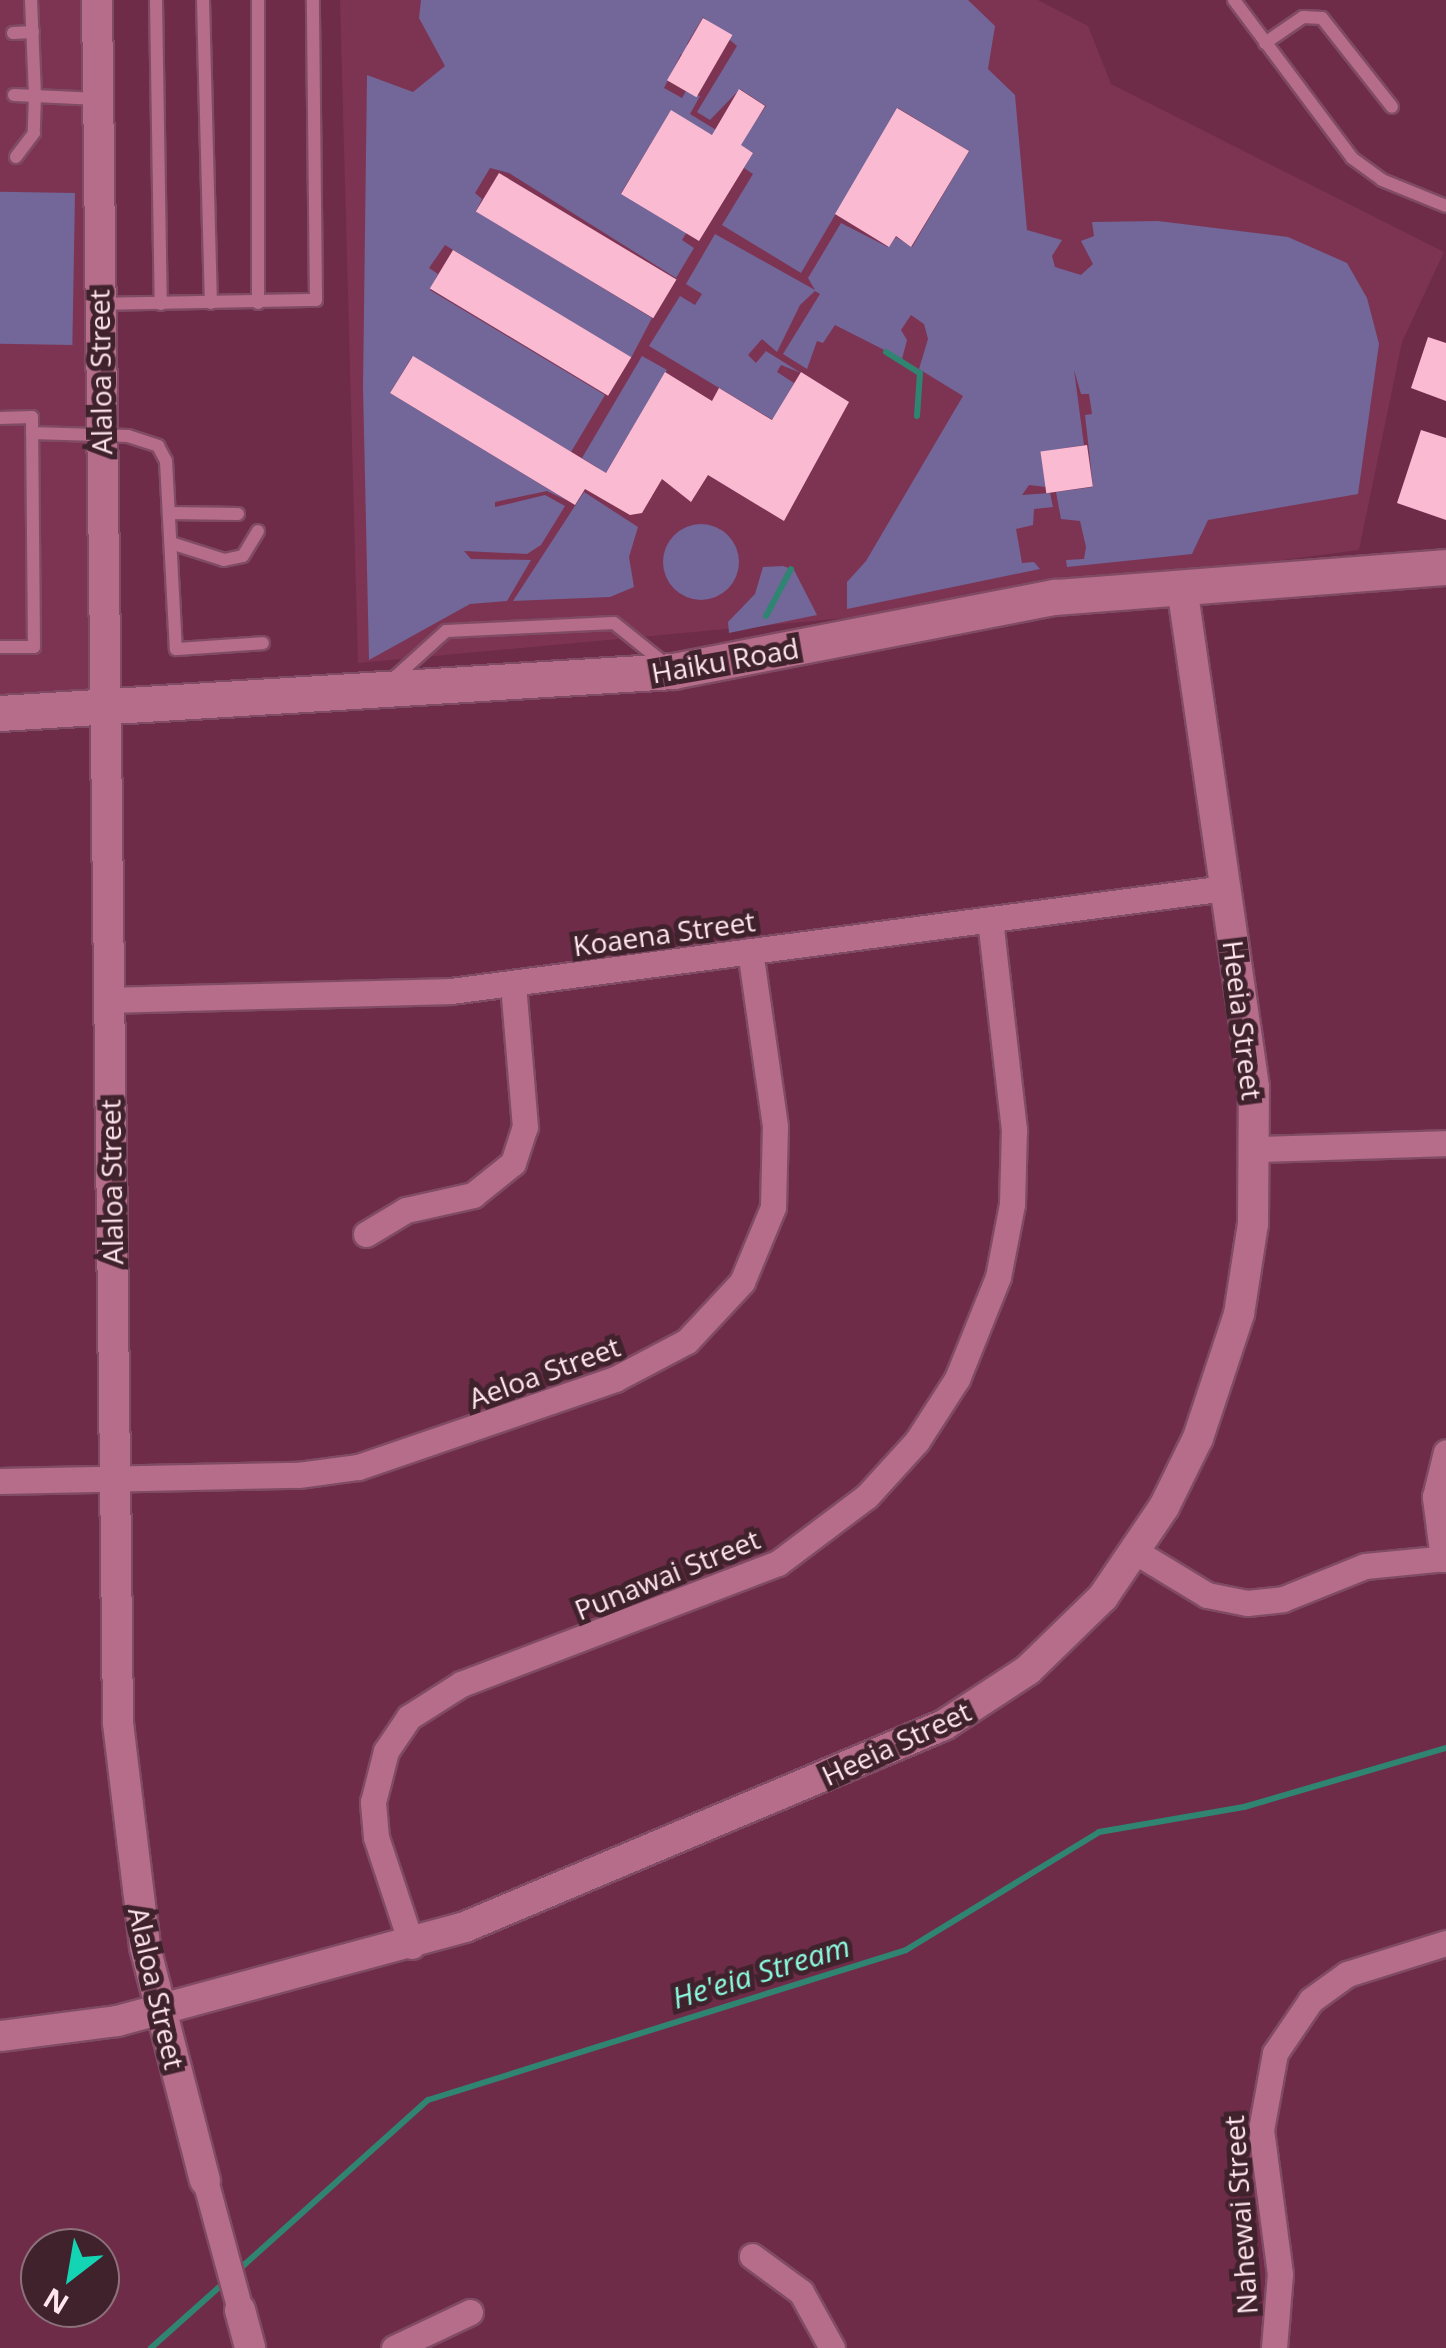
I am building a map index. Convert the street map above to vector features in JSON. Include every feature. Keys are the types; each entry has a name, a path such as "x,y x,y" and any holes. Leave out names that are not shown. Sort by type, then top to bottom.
{"main road":[{"name":"Haiku Road","path":"0,713 104,712 673,671 1008,604 1446,568"}],"street":[{"name":"Alaloa Street","path":"97,0 121,1776 159,2011 250,2348"},
{"name":"Heeia Street","path":"0,2036 159,2011 412,1946 944,1726 1054,1649 1136,1552 1190,1455 1227,1359 1248,1270 1256,1149 1225,888 1182,587"},
{"name":"Koaena Street","path":"108,1000 390,994 513,983 1225,888"},
{"name":"Punawai Street","path":"412,1946 376,1837 373,1802 386,1751 410,1717 461,1684 778,1562 867,1496 917,1441 957,1379 998,1276 1012,1204 1014,1130 990,919"},
{"name":"Aeloa Street","path":"0,1481 298,1476 358,1467 641,1369 687,1341 742,1282 775,1194 775,1126 750,951"},
{"path":"366,1234 406,1210 474,1195 513,1163 526,1127 513,983"},
{"path":"1256,1149 1446,1143"},
{"path":"1136,1552 1207,1595 1246,1602 1283,1599 1365,1566 1445,1558 1435,1497 1446,1452"},
{"name":"Nahewai Street","path":"1274,2348 1280,2274 1261,2130 1275,2053 1296,2017 1337,1980 1367,1964 1446,1943"},
{"path":"752,2256 801,2292 832,2348"},
{"path":"394,2348 470,2312"}],"lane":[{"path":"16,157 34,133 31,0"},
{"path":"156,0 161,304"},
{"path":"204,0 211,303"},
{"path":"258,0 258,303"},
{"path":"99,304 316,300 312,0"},
{"path":"1234,0 1352,158 1382,180 1446,206"},
{"path":"1266,42 1302,17 1322,18 1392,107"},
{"path":"13,32 33,32"},
{"path":"14,96 98,100"},
{"path":"0,418 32,417 34,646 0,647"},
{"path":"32,433 101,433 158,446 166,461 174,544 176,648 263,642"},
{"path":"170,513 238,514"},
{"path":"174,544 224,560 243,556 258,531"},
{"path":"378,692 446,632 614,623 673,671"}],"shaded area":[{"path":"0,0 91,0 91,700 0,700"},
{"path":"340,0 1038,0 1088,26 1111,84 1444,252 1402,342 1359,550 856,617 358,663"},
{"path":"421,0 968,0 995,26 988,69 1015,95 1027,230 1062,240 1052,256 1055,267 1081,275 1093,264 1081,241 1094,236 1092,222 1158,221 1288,237 1347,263 1367,298 1379,344 1358,494 1208,520 1192,554 1067,567 1066,560 1084,559 1086,547 1080,521 1061,519 1056,492 1093,487 1085,415 1092,414 1089,394 1081,394 1074,370 1084,445 1041,452 1046,487 1029,485 1022,495 1050,493 1053,507 1034,509 1033,525 1016,529 1022,563 1034,562 1040,569 847,609 847,582 866,561 963,396 919,369 928,339 924,324 911,315 901,330 907,340 902,359 835,325 823,343 817,341 807,369 783,354 820,294 815,291 800,305 777,352 762,339 748,355 756,363 766,351 801,373 781,365 777,372 794,383 773,420 649,346 680,296 695,305 702,294 686,284 715,234 815,290 808,278 841,223 888,247 896,237 912,247 969,151 898,108 801,273 722,225 753,174 744,168 753,152 737,148 766,106 740,89 710,120 697,112 737,46 703,17 687,44 696,62 681,54 664,88 682,98 686,91 700,96 690,114 731,139 729,145 671,111 621,193 679,229 690,227 682,240 694,248 676,278 509,173 490,168 475,193 482,199 476,211 652,318 631,358 445,245 429,268 438,274 430,290 605,395 571,452 412,357 390,393 568,501 547,491 495,502 495,507 545,495 565,506 541,545 527,554 464,551 471,559 531,560 507,601 470,604 369,660 363,387 367,75 413,92 445,66 419,18"},
{"path":"0,192 75,193 72,345 0,344"},
{"path":"642,356 667,370 597,488 598,468 582,458"},
{"path":"584,492 638,527 629,557 634,587 610,597 513,601"},
{"path":"701,524 728,535 739,562 728,589 701,600 674,589 663,562 674,535"},
{"path":"763,567 794,570 817,615 729,633 728,622 755,594"}],"building":[{"path":"703,18 732,35 696,97 667,80"},
{"path":"739,89 765,106 741,145 753,153 699,241 621,194 671,110 712,135"},
{"path":"897,108 969,151 911,247 896,236 889,247 835,214"},
{"path":"499,173 676,280 653,318 476,212"},
{"path":"453,250 631,357 608,396 430,289"},
{"path":"1428,337 1446,343 1446,401 1411,388"},
{"path":"413,356 606,473 665,372 712,401 719,388 772,420 801,372 849,402 784,521 708,475 691,502 662,479 642,513 630,515 585,489 575,505 390,393"},
{"path":"1421,430 1446,438 1446,520 1397,503"},
{"path":"1087,445 1093,487 1046,493 1040,452"}],"waterway":[{"path":"886,352 920,373 917,416"},
{"path":"766,616 791,569"},
{"name":"He'eia Stream","path":"235,2273 428,2100 906,1950 1099,1832 1244,1807 1446,1748"},
{"name":"He'eia Stream","path":"151,2348 226,2281"}]}
